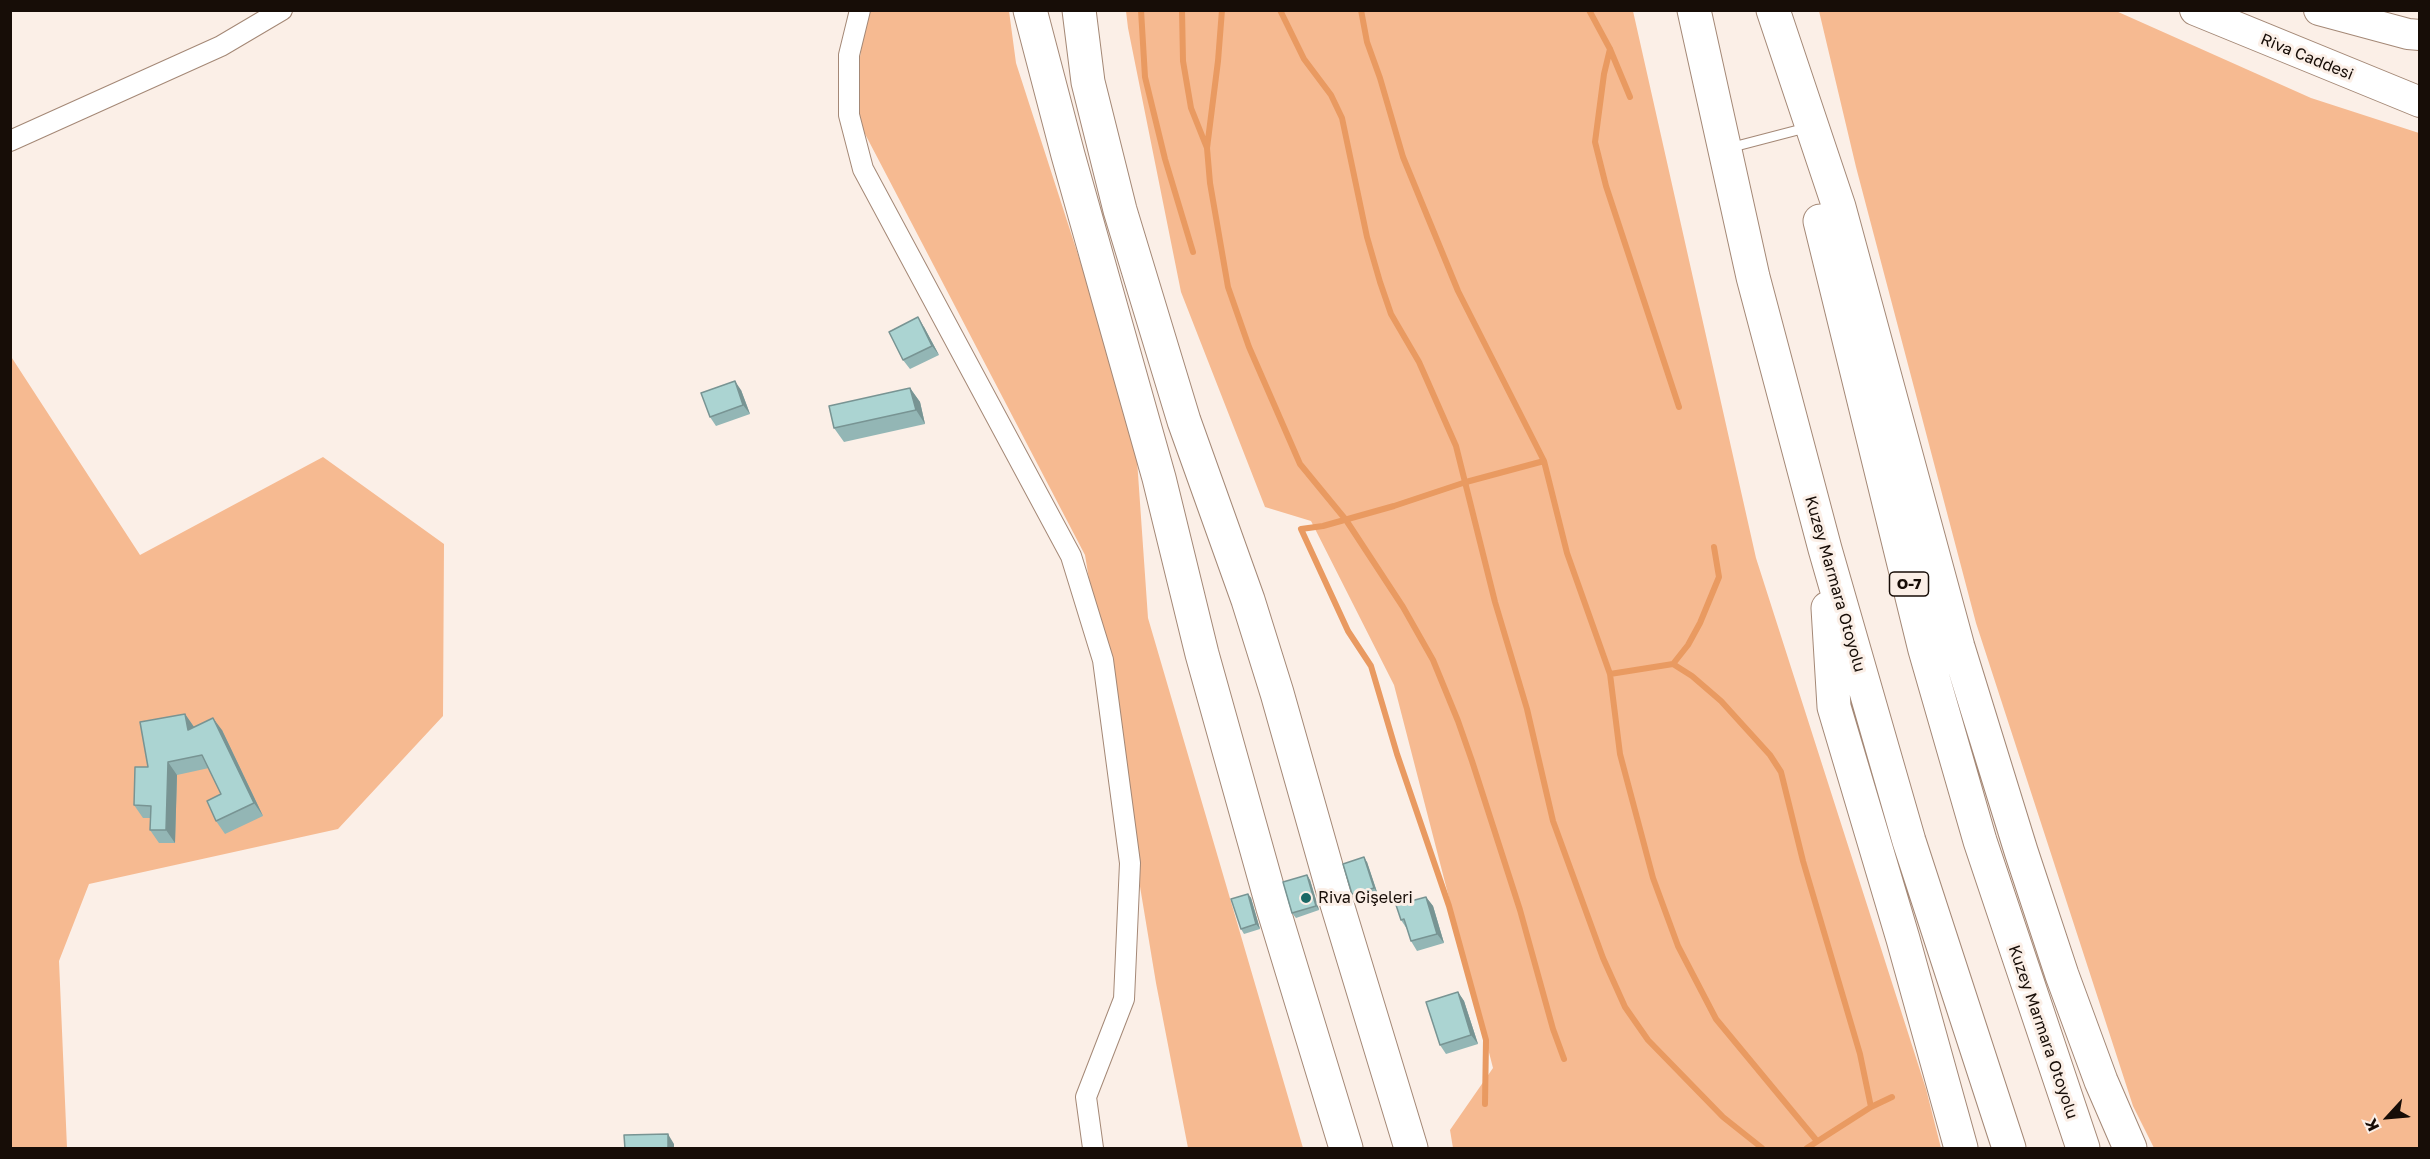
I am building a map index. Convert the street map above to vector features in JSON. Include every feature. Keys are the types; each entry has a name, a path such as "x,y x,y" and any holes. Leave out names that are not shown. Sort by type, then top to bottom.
{"highway":[{"path":"1030,10 1159,478 1202,654 1244,805 1346,1149"},
{"path":"1046,10 1062,117 1093,231 1105,288"},
{"path":"1771,10 1839,207 1958,647 2021,851 2062,975 2101,1081 2130,1149"},
{"name":"Kuzey Marmara Otoyolu","path":"1771,10 1798,130 1925,650 1980,841 2083,1149"},
{"name":"Kuzey Marmara Otoyolu","path":"1695,18 1753,277 1825,549 1909,841 2009,1149"},
{"path":"1082,20 1088,82 1104,154 1129,242 1184,421 1268,662 1333,891 1411,1149"},
{"path":"1825,549 1834,707 1900,928 1961,1149"}],"main road":[{"name":"Riva Caddesi","path":"2194,10 2420,102"},
{"path":"2319,10 2416,35"},
{"path":"2354,76 2420,92"}],"street":[{"path":"10,141 221,46 282,10"},
{"path":"860,10 849,55 849,115 863,169 963,350 1071,556 1103,660 1130,863 1124,999 1086,1097 1093,1149"}],"lane":[{"path":"1724,150 1798,130"}],"shaded area":[{"path":"867,11 1009,11 1016,63 1135,431 1148,618 1303,1148 1188,1148 1156,983 1085,555 852,109"},
{"path":"1126,11 1633,11 1756,558 1926,1089 1941,1148 1453,1148 1450,1130 1493,1068 1394,685 1311,521 1265,507 1181,292"},
{"path":"1819,11 2116,11 2311,98 2419,133 2419,1148 2154,1148 2133,1106 1976,623 1856,167"},
{"path":"10,355 140,555 323,457 444,544 443,716 338,829 89,884 59,961 67,1148 11,1148"}],"building":[{"path":"918,317 932,346 903,360 889,332"},
{"path":"735,381 743,405 710,417 701,393"},
{"path":"910,388 916,410 834,428 829,406"},
{"path":"185,714 188,730 213,718 254,803 216,821 207,801 221,794 202,755 168,762 166,830 150,830 151,806 134,805 135,767 148,767 140,722"},
{"path":"1364,857 1374,888 1352,894 1343,864"},
{"path":"1307,875 1316,906 1292,913 1283,882"},
{"path":"1248,894 1256,924 1241,929 1231,899"},
{"path":"1426,897 1437,934 1411,941 1404,919 1401,920 1396,905"},
{"path":"1458,992 1471,1035 1440,1045 1426,1002"},
{"path":"668,1134 668,1149 625,1149 624,1135"}],"waterway":[{"path":"1141,10 1145,77 1165,159 1193,252"},
{"path":"1182,10 1183,61 1191,108 1207,148"},
{"path":"1222,10 1207,148 1210,183 1228,287 1249,347 1300,464 1346,520 1403,607 1433,660 1472,761 1520,910 1553,1029 1564,1059"},
{"path":"1280,10 1304,59 1331,95 1342,118 1367,237 1391,314 1419,362 1456,446 1495,602 1527,709 1553,821 1603,958 1625,1007 1648,1040 1723,1117 1762,1148"},
{"path":"1361,10 1367,42 1403,157 1458,291 1544,461 1567,553 1610,674 1620,754 1653,878 1678,946 1716,1019 1817,1141"},
{"path":"1589,10 1610,49 1630,97"},
{"path":"1610,49 1604,74 1595,142 1606,186 1679,407"},
{"path":"1485,1104 1486,1040 1449,906 1397,754 1371,666 1348,631 1301,529 1323,526 1466,482 1544,461"},
{"path":"1673,664 1688,645 1700,623 1719,577 1714,547"},
{"path":"1610,674 1673,664 1692,676 1721,701 1770,755 1781,772 1803,861 1860,1054 1871,1107"},
{"path":"1807,1148 1871,1107 1892,1097"}],"place":[{"name":"Riva Gişeleri","path":"1306,898"}]}
